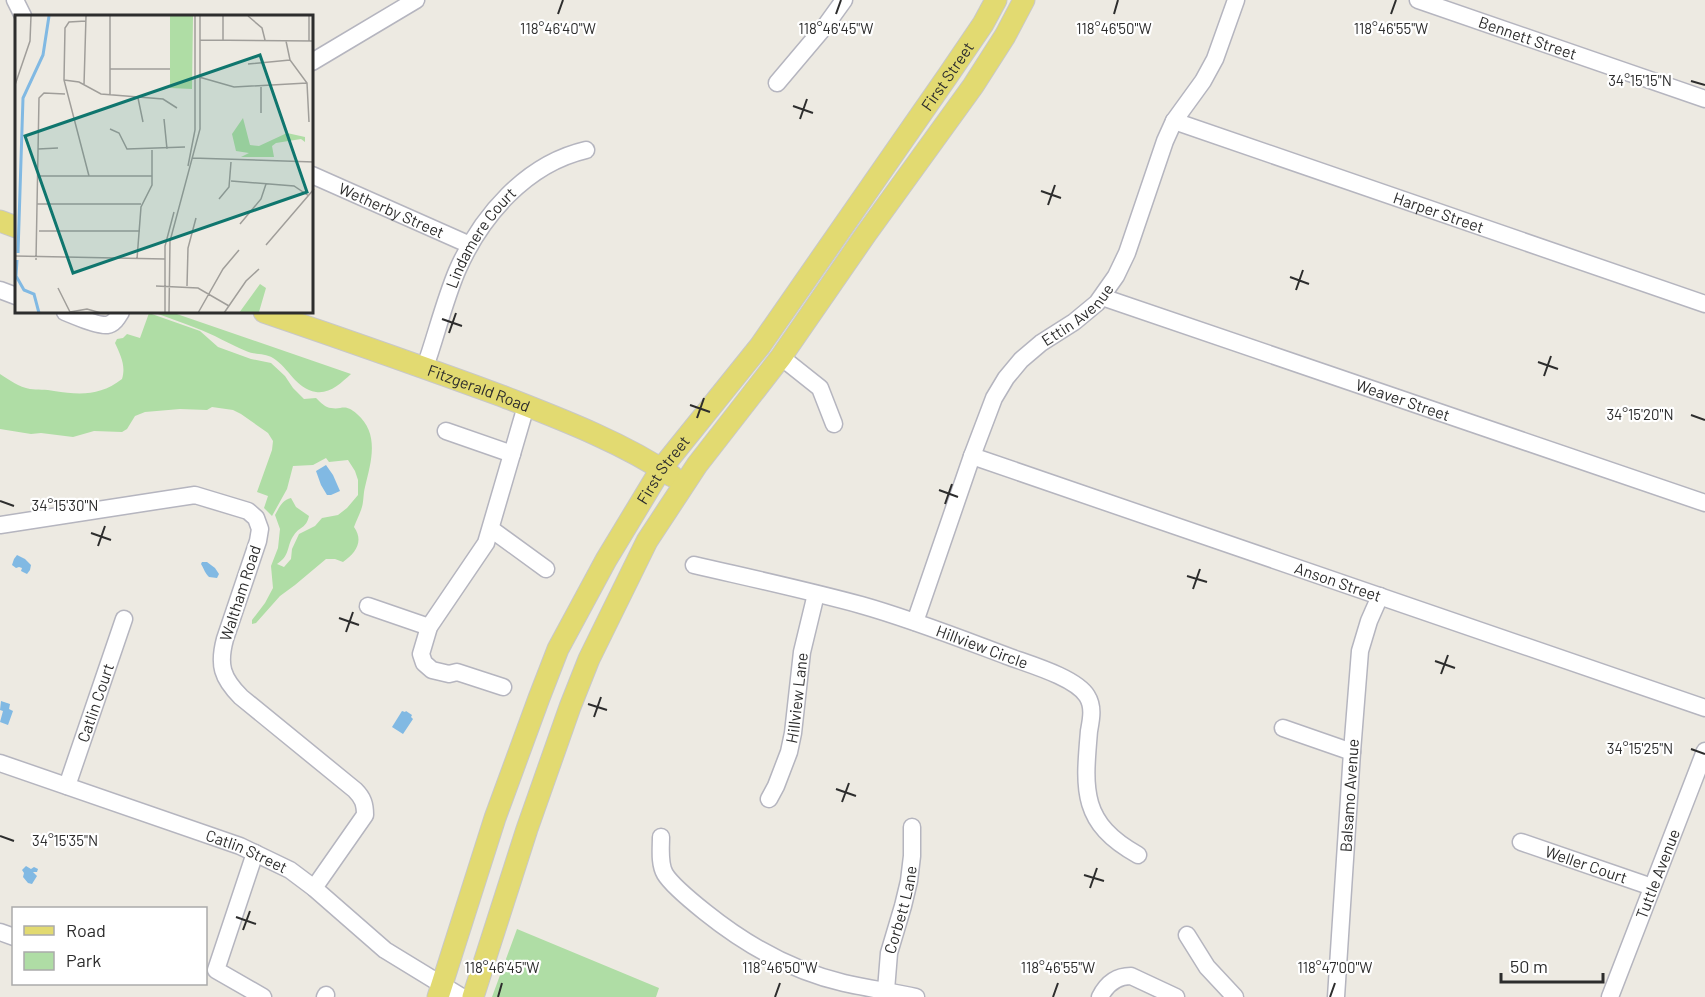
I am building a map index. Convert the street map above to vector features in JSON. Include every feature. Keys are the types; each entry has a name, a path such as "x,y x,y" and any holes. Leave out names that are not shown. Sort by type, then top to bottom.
{"main road":[{"name":"First Street","path":"440,991 495,818 558,649 606,560 661,469 760,346 949,74 983,24 996,0"},
{"name":"First Street","path":"473,997 527,829 589,659 647,541 697,465 780,357 973,86 1005,36 1024,0"},
{"path":"0,221 15,227"},
{"name":"Fitzgerald Road","path":"270,314 425,368 582,429 661,469 685,485"}],"street":[{"path":"15,0 22,15"},
{"path":"314,61 416,0"},
{"path":"777,83 844,0"},
{"name":"Ettin Avenue","path":"915,622 994,398 1006,378 1021,360 1097,303 1116,276 1127,254 1165,141 1174,122 1203,81 1215,59 1236,0"},
{"name":"Bennett Street","path":"1418,0 1705,99"},
{"name":"Harper Street","path":"1174,122 1705,303"},
{"name":"Lindamere Court","path":"425,368 457,273 470,244 493,210 519,184 542,168 571,153 586,150"},
{"name":"Wetherby Street","path":"314,176 470,244"},
{"path":"0,290 15,296"},
{"name":"Weaver Street","path":"1102,297 1705,503"},
{"path":"70,314 108,325 115,321 120,314"},
{"path":"780,357 820,388 834,424"},
{"path":"503,687 457,672 449,674 432,670 424,663 421,654 429,627 486,543 526,406"},
{"path":"446,431 512,454"},
{"name":"Anson Street","path":"972,456 1705,708"},
{"name":"Waltham Road","path":"0,525 195,495 248,511 255,518 260,529 258,541 225,639 221,655 222,671 230,686 241,697 355,790 362,797 365,806 364,815 314,888"},
{"path":"491,529 546,569"},
{"name":"Hillview Circle","path":"694,565 816,594 915,622 1074,683 1089,699 1091,710 1085,774 1090,803 1107,833 1122,846 1138,855"},
{"name":"Hillview Lane","path":"769,799 789,752 802,652 816,594"},
{"name":"Balsamo Avenue","path":"1336,997 1360,651 1380,596"},
{"path":"368,606 429,627"},
{"name":"Catlin Court","path":"67,786 124,619"},
{"path":"1283,728 1352,752"},
{"name":"Tuttle Avenue","path":"1610,997 1705,751"},
{"name":"Catlin Street","path":"0,763 255,853 290,870 385,950 440,991 462,997"},
{"name":"Corbett Lane","path":"886,990 889,953 909,881 912,827"},
{"path":"661,837 664,873 694,904 727,930 764,952 802,970 843,983 916,997"},
{"name":"Weller Court","path":"1521,842 1652,886"},
{"path":"255,853 216,970 263,997"},
{"path":"1186,935 1207,968 1235,997"},
{"path":"1100,997 1104,989 1115,979 1131,976 1176,997"}],"green space":[{"path":"149,314 200,331 218,347 251,359 271,363 304,399 316,398 329,408 349,409 357,414 369,430 371,458 362,507 354,527 358,537 355,551 343,562 326,559 280,596 256,623 252,624 252,620 273,588 271,566 278,548 280,529 275,515 283,502 291,498 296,507 309,516 305,525 296,532 284,557 277,564 284,567 291,559 292,549 299,534 315,526 322,518 338,515 358,495 358,480 348,460 329,462 326,458 313,465 293,466 287,489 272,516 264,508 268,496 257,492 273,441 268,433 233,410 212,407 207,410 180,409 145,412 135,416 127,429 122,432 94,431 73,437 0,429 0,374 30,389 90,393 106,389 122,379 122,361 115,343 117,339 127,334 140,338"},
{"path":"158,314 177,314 351,374 331,390 316,392 309,390 298,383 279,362 270,356 246,351 202,330"},
{"path":"517,929 659,988 656,997 492,997"}],"water":[{"path":"326,465 340,491 331,495 327,495 316,471"},
{"path":"17,555 31,565 27,574 21,571 22,568 12,565"},
{"path":"202,562 207,562 215,568 219,574 217,578 209,577"},
{"path":"1,701 10,704 9,709 13,711 8,725 0,722 3,711 0,710"},
{"path":"402,711 412,715 413,719 403,734 392,727"},
{"path":"26,866 38,869 37,872 33,872 37,876 32,884 23,877 22,870"}]}
